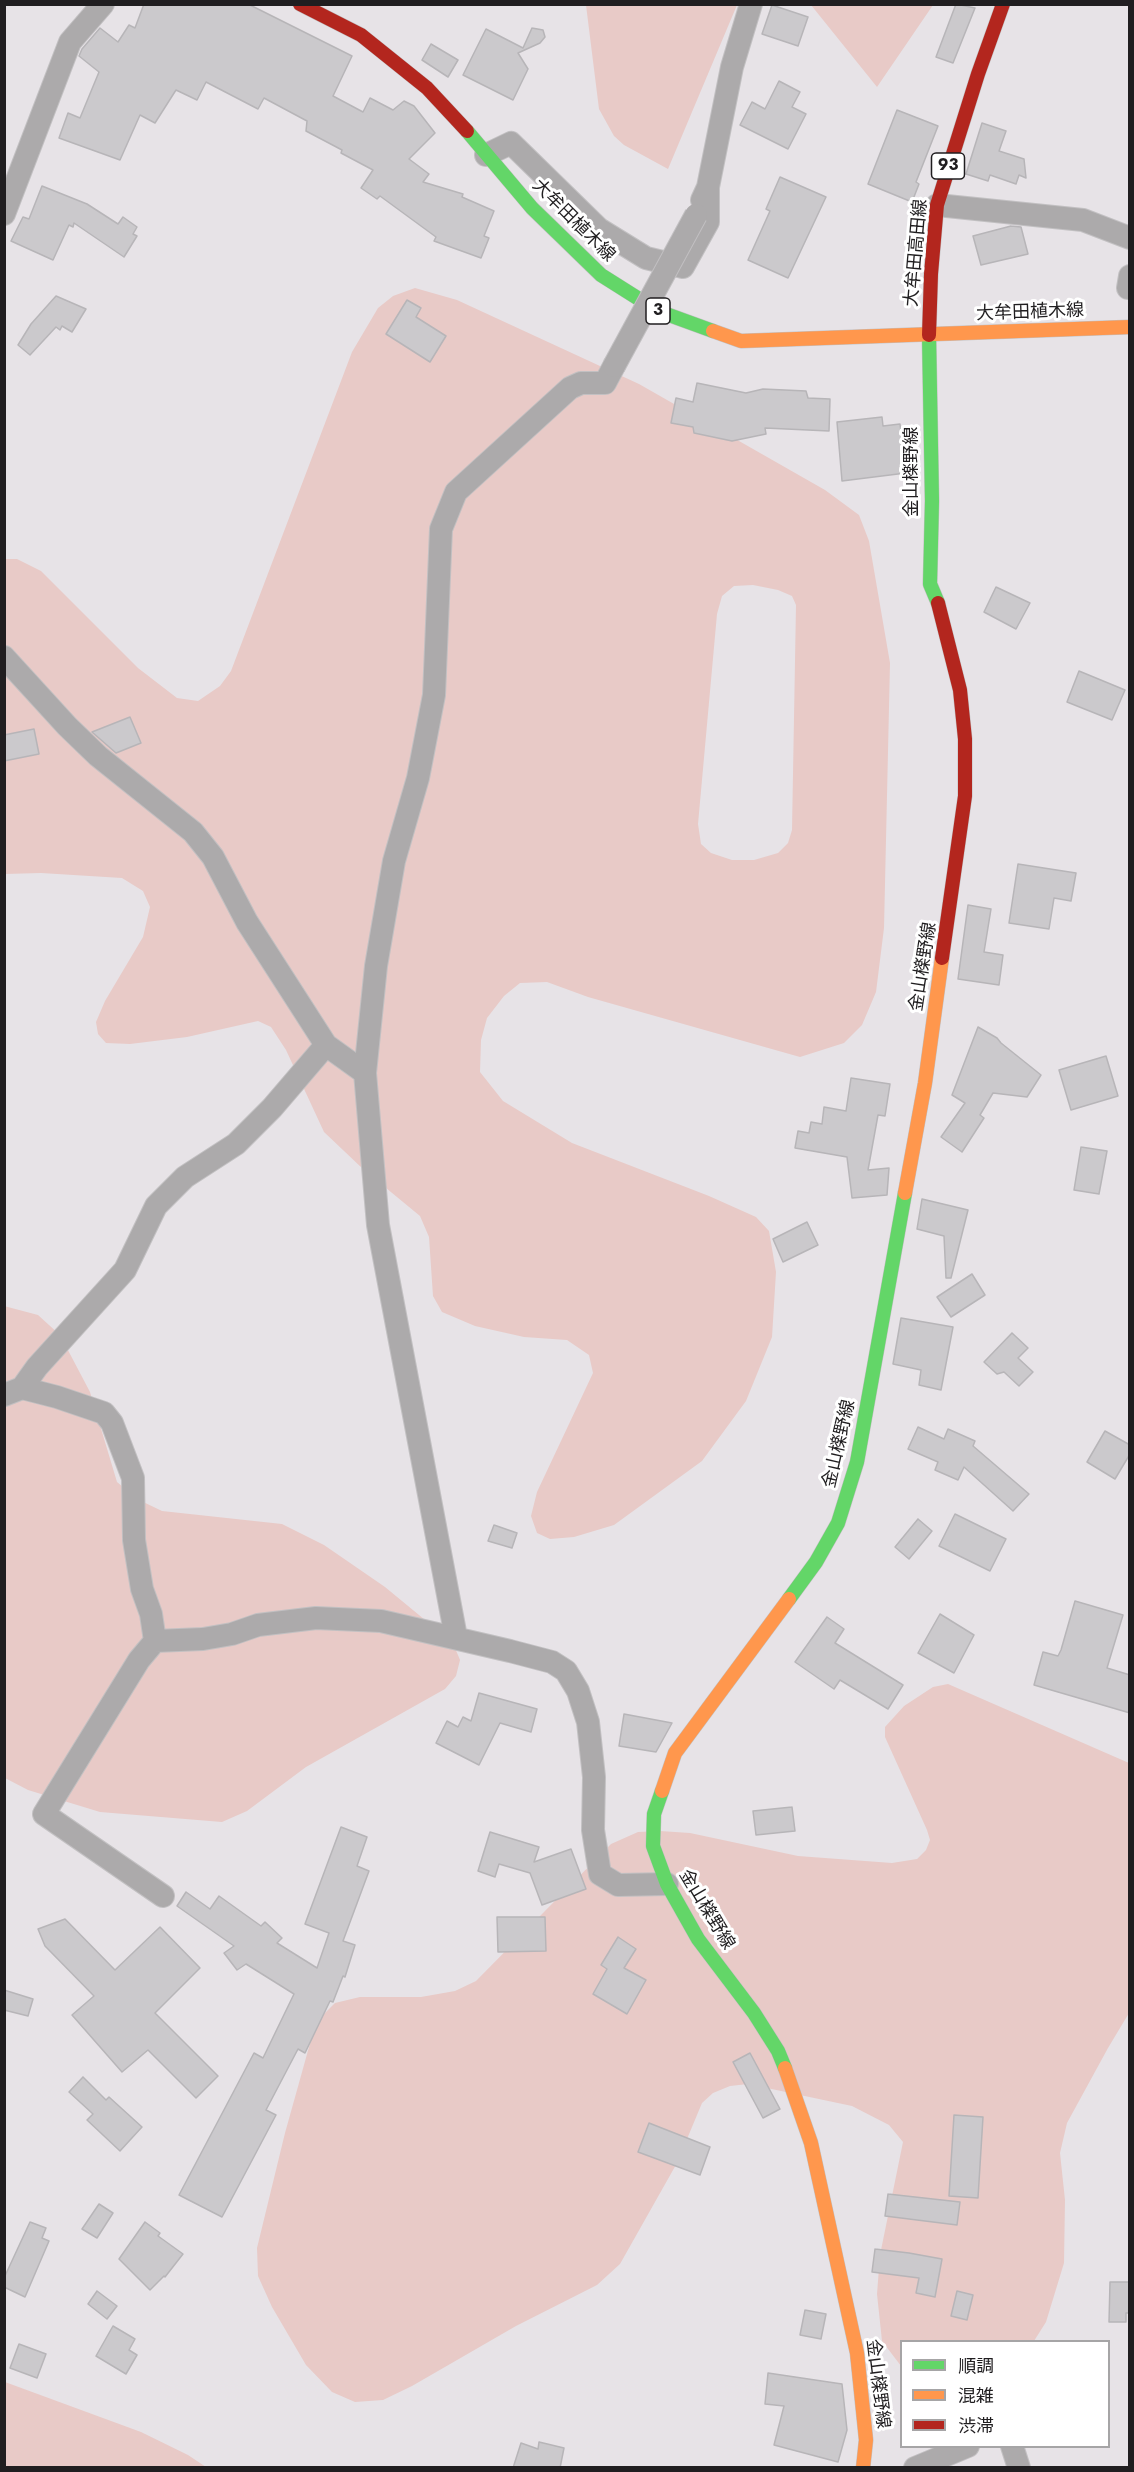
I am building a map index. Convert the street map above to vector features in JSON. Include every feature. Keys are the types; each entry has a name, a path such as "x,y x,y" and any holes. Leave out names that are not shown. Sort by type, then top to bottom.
{"main road":[{"name":"大牟田植木線","path":"300,4 361,35 427,88 532,208 601,275 658,311 741,341 1130,327"},
{"name":"大牟田高田線","path":"929,335 930,274 937,205 978,74 1003,4"},
{"name":"金山檪野線","path":"863,2468 866,2439 857,2353 810,2143 795,2091 778,2051 754,2013 698,1940 667,1884 653,1846 654,1814 675,1753 816,1562 841,1513 857,1462 925,1083 965,796 960,690 942,615 930,584 932,501 929,335"}],"street":[{"path":"4,214 70,42 104,4"},
{"path":"486,154 511,143 599,229 646,258 683,267 708,222 708,187 732,67 751,4"},
{"path":"456,1637 378,1225 365,1073 376,966 393,866 418,778 435,695 441,529 456,492 570,388 581,383 605,383 696,215 708,187"},
{"path":"937,205 1083,220 1130,238"},
{"path":"4,657 67,726 98,756 193,832 213,857 247,922 326,1045 365,1073"},
{"path":"13,1392 125,1270 156,1206 184,1177 236,1144 272,1108 326,1045"},
{"path":"13,1392 57,1396 104,1413 112,1423 133,1478 134,1540 142,1589 151,1614 155,1641"},
{"path":"163,1896 44,1814 139,1660 155,1641 203,1639 232,1634 258,1624 316,1618 381,1621 456,1637 552,1662 566,1671 578,1691 588,1722 594,1777 595,1857 600,1874 618,1885 667,1884"},
{"path":"915,2468 963,2448"},
{"path":"1013,2448 1019,2468"}],"shaded area":[{"path":"586,5 737,5 668,169 624,145 614,136 599,109"},
{"path":"811,5 933,5 877,87"},
{"path":"415,288 457,300 639,384 825,490 859,515 869,541 890,663 884,928 876,992 862,1025 844,1043 800,1057 588,997 547,982 520,983 504,996 487,1018 481,1040 480,1072 503,1101 572,1143 709,1196 756,1217 769,1231 776,1272 772,1337 746,1401 702,1461 614,1525 574,1537 550,1539 537,1533 531,1516 537,1492 593,1373 589,1355 567,1340 524,1337 475,1326 442,1312 433,1296 429,1237 420,1216 363,1169 324,1132 286,1050 271,1027 258,1021 187,1037 130,1044 106,1043 98,1034 96,1022 105,1001 143,937 150,907 143,891 122,878 41,873 5,874 4,559 17,559 41,571 138,668 177,698 198,701 220,686 231,671 352,352 378,308 393,296","holes":["753,585 778,590 792,596 796,605 792,830 788,843 778,853 754,860 732,860 711,853 701,844 698,824 717,614 722,596 734,586"]},
{"path":"4,1306 38,1315 60,1335 90,1392 117,1482 137,1499 162,1511 282,1524 324,1545 385,1587 453,1643 460,1660 456,1676 445,1689 306,1767 247,1811 222,1822 100,1812 28,1790 5,1778"},
{"path":"948,1684 1129,1763 1129,2013 1067,2123 1060,2153 1065,2200 1064,2263 1046,2322 1035,2340 900,2340 900,2365 882,2341 877,2294 880,2255 903,2142 889,2125 852,2106 748,2084 730,2086 713,2093 702,2103 677,2163 620,2264 597,2285 516,2326 412,2386 383,2400 355,2402 332,2392 306,2365 272,2307 258,2276 257,2248 285,2133 316,2022 335,2003 360,1997 421,1997 455,1991 476,1981 611,1844 638,1832 690,1833 798,1856 892,1863 917,1859 926,1850 930,1840 885,1737 885,1727 904,1706 933,1687"},
{"path":"5,2382 141,2432 188,2455 206,2467 5,2467"}],"building":[{"path":"144,4 248,4 352,56 333,96 363,112 370,98 393,110 404,101 414,106 435,133 409,159 429,174 423,182 463,194 462,197 494,211 484,236 489,238 481,258 434,241 436,237 380,196 377,199 361,188 373,170 306,131 307,121 264,98 258,109 206,82 197,100 176,90 155,123 140,115 120,160 59,138 68,113 80,118 99,72 79,56 82,49 100,28 118,42 129,25 135,28"},
{"path":"956,4 975,8 953,63 936,57"},
{"path":"772,5 808,17 798,46 762,34"},
{"path":"532,28 543,30 545,37 540,43 518,53 528,69 513,100 463,75 486,29 523,48"},
{"path":"431,44 458,60 448,77 422,60"},
{"path":"779,81 800,92 792,107 806,114 788,149 740,125 752,102 765,109"},
{"path":"897,110 938,126 916,182 919,184 912,202 868,184"},
{"path":"982,123 1006,131 999,151 1024,159 1026,178 1019,175 1016,184 990,175 988,181 966,174"},
{"path":"780,177 826,197 788,278 748,260 770,211 766,209"},
{"path":"42,186 87,204 118,224 123,217 137,227 133,234 137,236 124,257 74,223 73,227 69,225 53,260 11,241 23,217 29,219"},
{"path":"1011,226 1021,227 1028,254 981,265 973,236"},
{"path":"56,296 86,309 72,332 62,326 60,330 56,327 30,355 18,345 31,324"},
{"path":"407,300 421,308 416,317 446,336 430,362 386,334"},
{"path":"697,383 746,393 763,389 806,391 808,398 830,399 829,431 765,428 766,434 732,441 694,433 693,427 671,423 676,398 693,402"},
{"path":"882,417 883,426 900,424 906,473 842,481 837,422"},
{"path":"996,587 1030,603 1016,629 984,612"},
{"path":"1079,671 1125,690 1112,720 1067,702"},
{"path":"130,717 141,743 116,753 92,732"},
{"path":"34,729 39,754 4,761 4,735"},
{"path":"1018,864 1076,873 1071,901 1054,898 1049,929 1009,923"},
{"path":"968,905 991,909 984,952 1003,955 999,985 958,979"},
{"path":"978,1027 997,1038 1041,1075 1027,1097 993,1093 980,1115 984,1118 962,1152 941,1137 965,1103 952,1095"},
{"path":"1106,1056 1118,1096 1071,1110 1059,1070"},
{"path":"851,1078 890,1084 885,1116 878,1115 868,1170 889,1168 887,1195 852,1198 847,1157 795,1148 798,1131 809,1133 811,1122 822,1124 824,1107 846,1111"},
{"path":"1081,1147 1107,1151 1099,1194 1074,1190"},
{"path":"922,1199 968,1210 951,1278 946,1278 944,1236 917,1229"},
{"path":"807,1222 818,1245 783,1262 773,1239"},
{"path":"972,1274 985,1295 951,1317 937,1297"},
{"path":"901,1318 953,1327 941,1390 919,1385 921,1370 893,1364"},
{"path":"1012,1333 1028,1348 1018,1358 1033,1372 1019,1386 1004,1372 997,1374 984,1362"},
{"path":"918,1427 944,1439 948,1429 975,1441 973,1446 1029,1494 1013,1511 964,1467 958,1480 935,1470 938,1462 908,1449"},
{"path":"1105,1431 1130,1445 1130,1454 1115,1479 1087,1462"},
{"path":"955,1514 1006,1539 990,1571 939,1546"},
{"path":"918,1519 932,1531 909,1559 895,1547"},
{"path":"494,1525 517,1533 512,1548 488,1541"},
{"path":"1075,1601 1123,1615 1107,1668 1130,1675 1130,1713 1034,1685 1043,1652 1058,1656 1061,1650"},
{"path":"940,1614 974,1635 954,1673 918,1653"},
{"path":"827,1617 844,1629 835,1643 903,1685 888,1709 840,1680 834,1689 795,1662"},
{"path":"479,1693 537,1709 531,1732 500,1723 479,1765 436,1743 447,1721 458,1727 463,1717 471,1721"},
{"path":"624,1714 672,1723 656,1752 619,1746"},
{"path":"792,1807 795,1831 756,1835 753,1811"},
{"path":"341,1827 367,1837 357,1866 369,1871 343,1941 355,1945 345,1977 343,1976 333,2002 330,2001 305,2053 298,2049 266,2110 276,2115 222,2217 179,2195 254,2053 263,2058 294,1994 246,1964 237,1970 224,1953 234,1946 177,1906 186,1892 210,1909 219,1896 261,1926 265,1922 282,1938 277,1943 317,1968 329,1933 305,1924"},
{"path":"490,1832 539,1847 534,1862 571,1849 586,1889 542,1905 530,1873 499,1864 495,1877 478,1871"},
{"path":"497,1917 545,1917 546,1951 498,1952"},
{"path":"65,1919 115,1970 160,1927 200,1968 155,2013 218,2076 196,2098 148,2050 122,2072 72,2015 94,1996 45,1946 38,1929"},
{"path":"618,1937 636,1949 624,1968 646,1980 627,2014 593,1994 607,1969 601,1965"},
{"path":"4,1990 33,1999 28,2016 4,2010"},
{"path":"750,2053 780,2109 763,2118 733,2062"},
{"path":"83,2077 106,2100 109,2097 142,2127 120,2151 87,2120 93,2114 69,2092"},
{"path":"954,2115 983,2117 978,2198 949,2196"},
{"path":"649,2123 710,2147 700,2175 638,2152"},
{"path":"888,2194 960,2202 957,2225 885,2216"},
{"path":"99,2204 113,2213 97,2238 82,2229"},
{"path":"30,2222 46,2228 42,2238 49,2241 25,2297 4,2287 4,2278"},
{"path":"145,2222 160,2233 158,2236 183,2254 165,2277 150,2290 119,2259"},
{"path":"875,2249 942,2259 935,2297 916,2293 919,2278 872,2272"},
{"path":"1110,2282 1130,2282 1130,2313 1126,2313 1126,2322 1109,2322"},
{"path":"97,2291 117,2306 107,2319 88,2304"},
{"path":"957,2291 973,2295 967,2320 951,2316"},
{"path":"805,2310 826,2314 821,2339 800,2335"},
{"path":"113,2326 135,2339 129,2350 137,2355 126,2374 96,2356"},
{"path":"19,2344 46,2354 37,2378 10,2368"},
{"path":"768,2373 842,2384 847,2430 838,2462 774,2445 784,2406 765,2404"},
{"path":"539,2442 564,2448 560,2468 513,2468 521,2443 538,2449"}],"traffic: fast":[{"path":"467,131 532,208 601,275 658,311 713,331"},
{"path":"929,335 932,501 930,584 938,603"},
{"path":"789,1599 816,1562 838,1523 857,1462 905,1193"},
{"path":"662,1791 654,1814 653,1846 667,1884 698,1939 754,2013 778,2051 785,2068"}],"traffic: slow":[{"path":"713,331 741,341 1130,327"},
{"path":"905,1193 925,1083 942,958"},
{"path":"662,1791 675,1753 789,1599"},
{"path":"785,2068 811,2143 857,2353 866,2440 863,2468"}],"traffic: jam":[{"path":"300,4 361,35 427,88 467,131"},
{"path":"929,335 937,205 978,74 1003,4"},
{"path":"938,603 960,690 965,739 965,796 942,958"}]}
